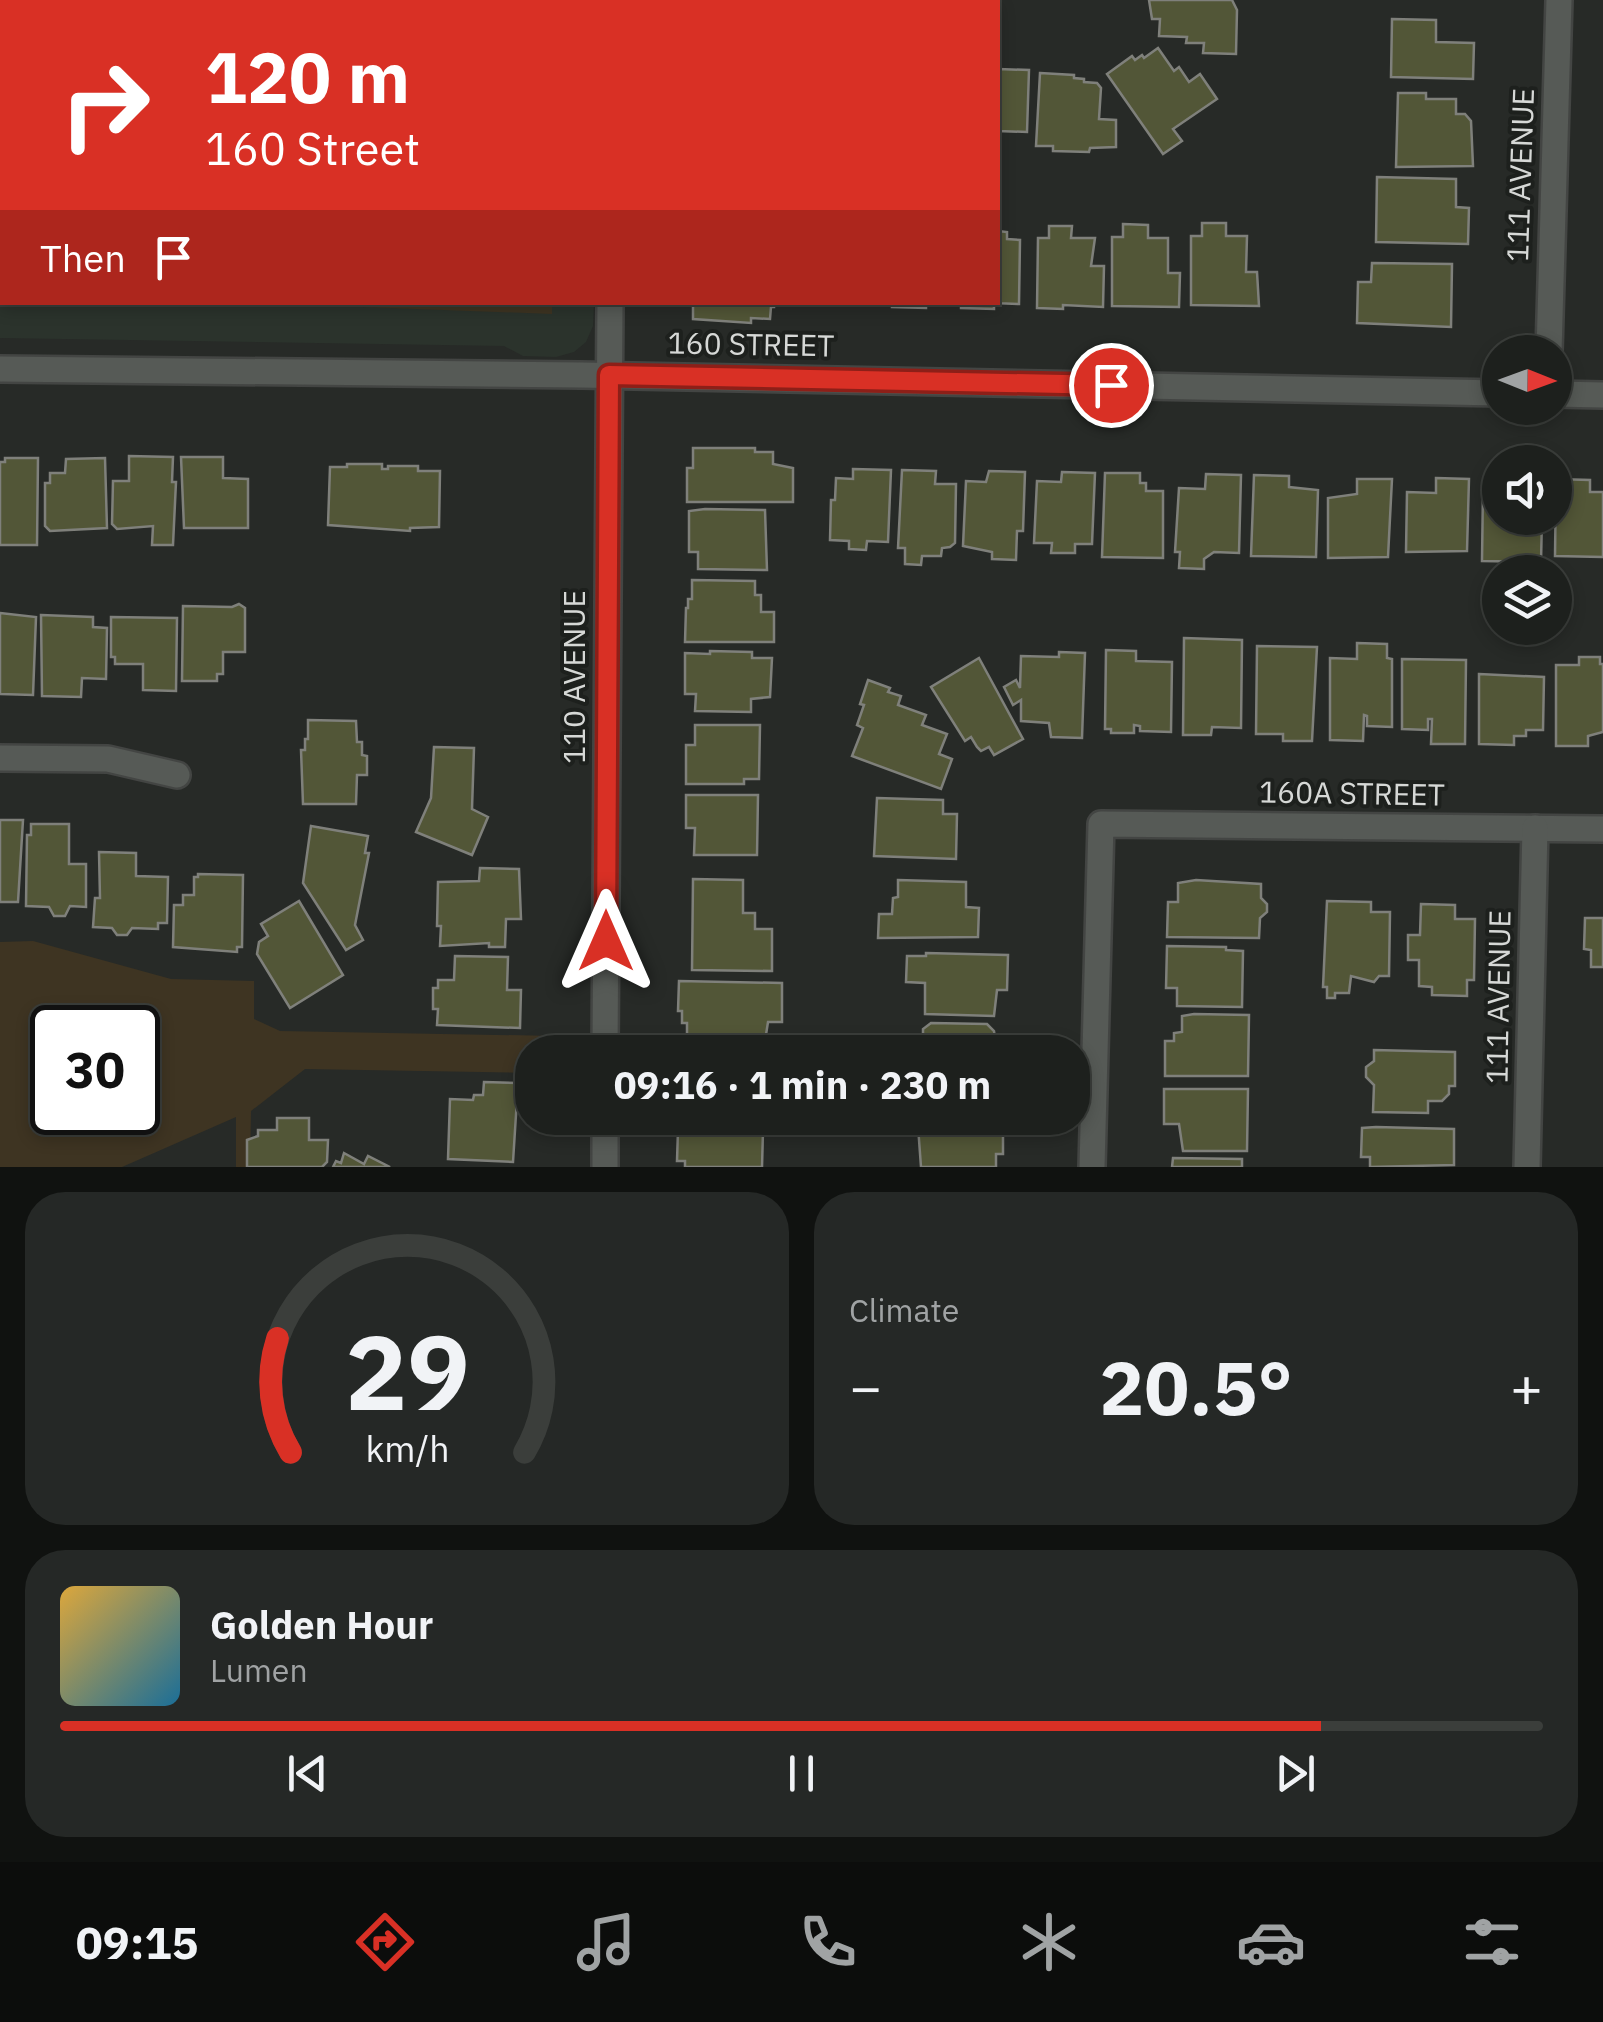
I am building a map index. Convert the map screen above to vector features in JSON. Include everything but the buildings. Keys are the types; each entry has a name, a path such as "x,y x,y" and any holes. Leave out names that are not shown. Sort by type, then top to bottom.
{"street":[{"name":"111 AVENUE","path":"1549,335 1559,0"},
{"name":"110 AVENUE","path":"605,1035 610,305"},
{"name":"160 STREET","path":"0,369 609,375 1482,393"},
{"path":"1572,394 1603,394"},
{"path":"0,758 108,760 178,775"},
{"name":"160A STREET","path":"1092,1167 1101,824 1603,829"},
{"name":"111 AVENUE","path":"1527,1167 1535,828"},
{"path":"605,1135 605,1167"}],"shaded area":[{"path":"0,305 594,305 593,326 586,342 574,352 556,357 523,356 504,346 0,338"},
{"path":"552,305 552,314 336,306"},
{"path":"33,941 171,979 254,981 254,1019 280,1031 515,1035 515,1073 305,1069 251,1111 250,1167 236,1167 236,1117 122,1167 0,1167 0,942"}],"route":[{"path":"606,941 609,375 1111,385"}]}
